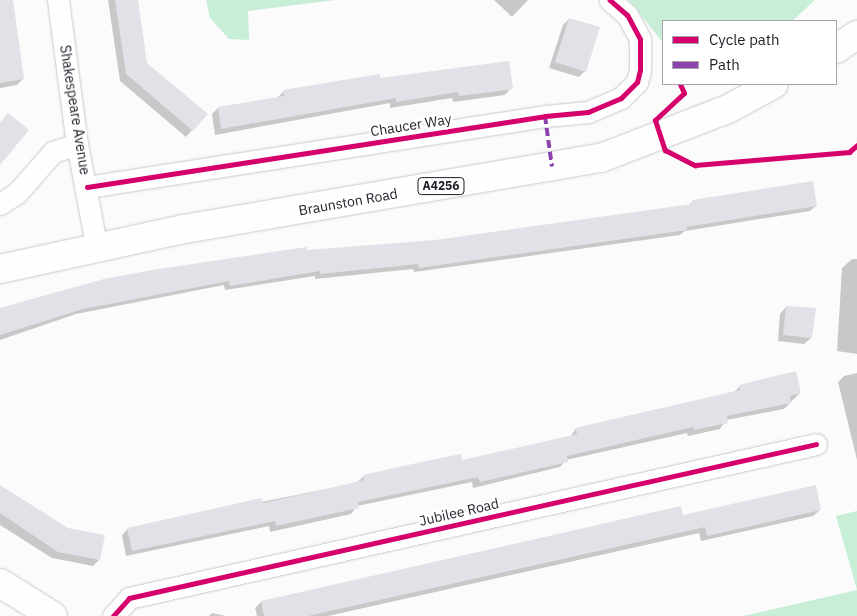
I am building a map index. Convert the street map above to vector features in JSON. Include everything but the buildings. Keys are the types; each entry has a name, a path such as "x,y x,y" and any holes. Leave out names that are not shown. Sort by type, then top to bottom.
{"main road":[{"path":"837,47 857,34"},
{"name":"Braunston Road","path":"0,269 184,229 601,158 728,109 772,85"},
{"path":"0,583 53,616"}],"street":[{"name":"Shakespeare Avenue","path":"58,0 77,144 87,187 97,249"},
{"name":"Chaucer Way","path":"87,187 545,116 588,112 621,98 637,82 640,70 640,39 627,15 610,0"},
{"path":"0,204 17,193 53,152 77,144"},
{"name":"Jubilee Road","path":"114,616 129,598 816,444"}],"green space":[{"path":"206,0 335,0 248,11 249,40 229,39 210,18"},
{"path":"629,0 815,0 793,20 662,20 662,42"},
{"path":"857,511 857,590 836,516"},
{"path":"857,590 857,616 743,616"}],"marked path":[{"path":"545,116 552,167"}],"cycle path":[{"path":"87,187 545,116 588,112 621,98 637,82 640,70 640,39 627,15 610,0"},
{"path":"680,85 684,93 655,120 665,150 695,165 849,152 857,145"},
{"path":"113,616 129,598 816,444"}]}
